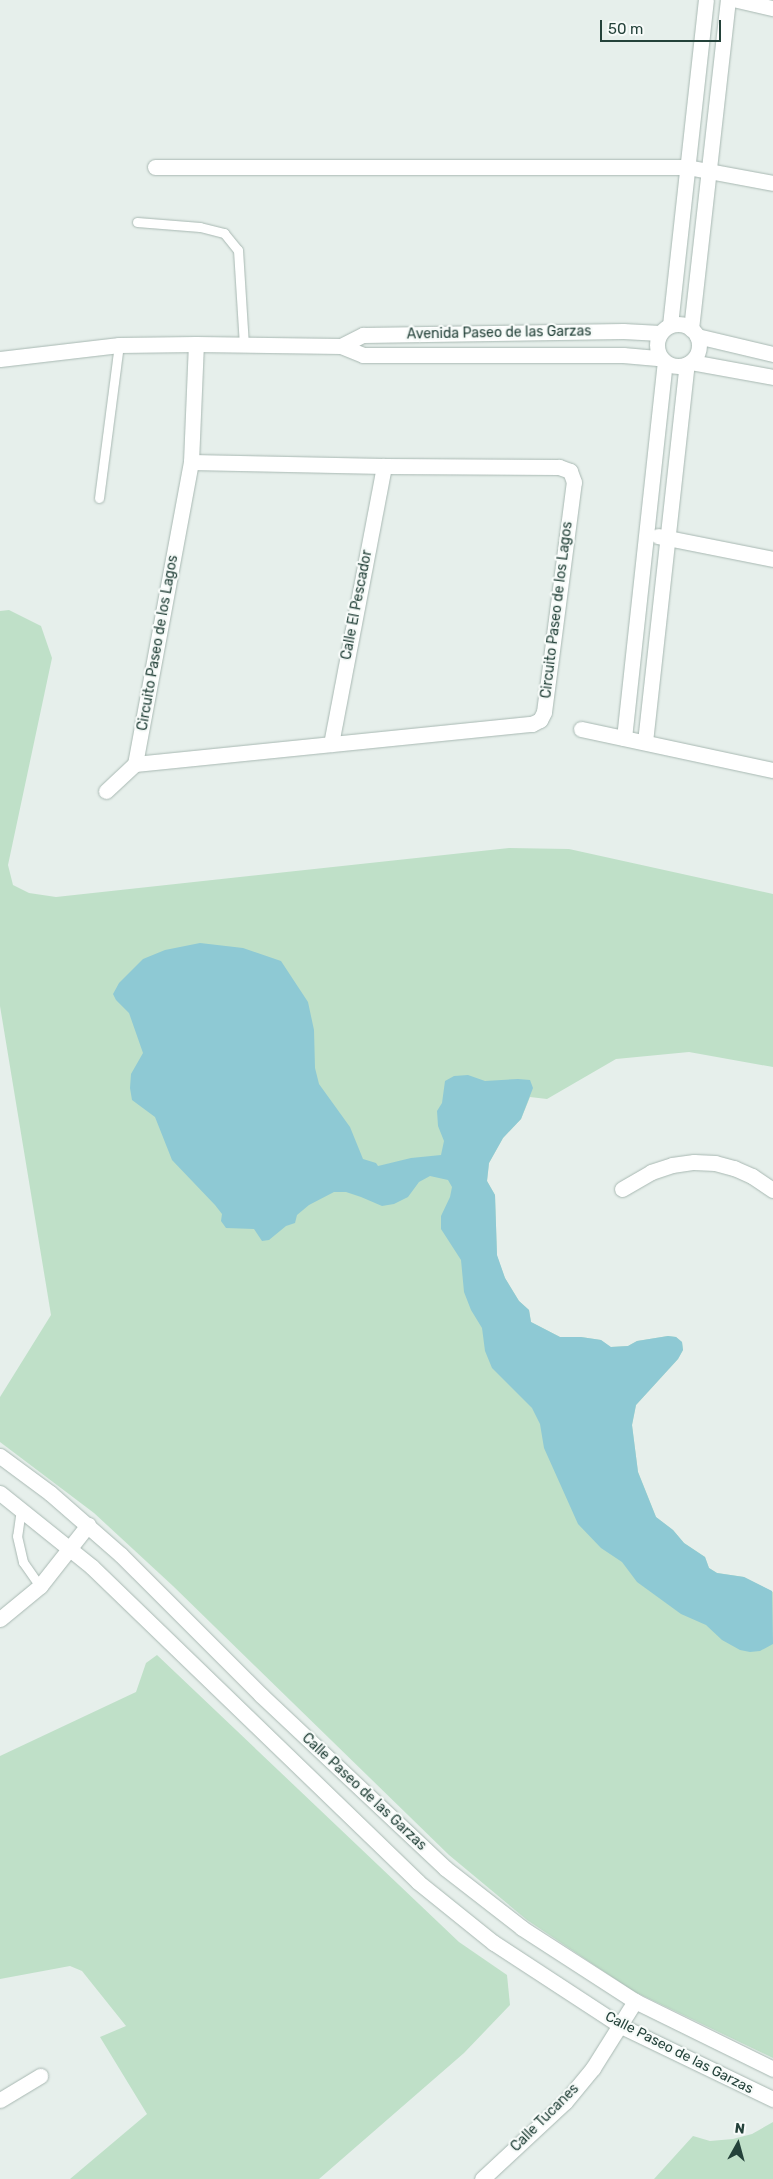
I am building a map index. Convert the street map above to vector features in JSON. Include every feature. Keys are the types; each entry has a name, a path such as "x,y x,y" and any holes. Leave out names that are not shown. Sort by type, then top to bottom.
{"street":[{"path":"706,0 688,167 665,329 656,341 656,350 663,360 680,366 689,363 773,377"},
{"path":"645,742 689,363 697,354 699,345 694,332 708,170 728,0"},
{"path":"737,0 773,8"},
{"path":"156,167 688,167 773,183"},
{"path":"665,329 681,324 694,332 773,354"},
{"name":"Avenida Paseo de las Garzas","path":"342,346 364,335 665,329"},
{"name":"Avenida Paseo de las Garzas","path":"0,359 120,345 196,344 342,346 363,355 622,355 663,360"},
{"name":"Circuito Paseo de los Lagos","path":"191,462 559,467 570,471 574,482 544,712 540,720 532,724 135,764 191,462 196,344"},
{"path":"624,738 647,534 663,360"},
{"name":"Calle El Pescador","path":"331,744 384,466"},
{"path":"647,534 668,536 773,559"},
{"path":"581,729 773,770"},
{"path":"106,791 135,764"},
{"path":"622,1188 651,1172 672,1165 694,1162 734,1168 752,1176 773,1190"},
{"name":"Calle Paseo de las Garzas","path":"0,1456 88,1525 268,1702 445,1868 522,1928 635,2001 773,2069"},
{"name":"Calle Paseo de las Garzas","path":"0,1493 70,1547 234,1702 418,1882 494,1942 620,2026 773,2099"},
{"path":"0,1620 40,1586 88,1525"},
{"name":"Calle Tucanes","path":"482,2179 565,2102 593,2068 635,2001"},
{"path":"0,2100 40,2076"}],"lane":[{"path":"137,222 200,227 224,233 238,250 244,345"},
{"path":"99,498 120,345"},
{"path":"21,1509 17,1536 23,1562 40,1586"}],"green space":[{"path":"9,610 41,626 52,658 8,865 13,885 29,893 56,897 509,848 569,849 773,894 773,1067 689,1052 616,1059 547,1099 530,1097 521,1119 503,1138 489,1163 487,1181 495,1195 497,1256 505,1278 519,1301 529,1310 531,1322 560,1337 581,1337 601,1340 610,1347 628,1346 637,1341 668,1336 676,1337 682,1342 683,1350 678,1359 636,1405 632,1425 638,1472 656,1517 673,1530 684,1543 705,1557 709,1568 717,1573 744,1577 773,1592 773,2058 633,1991 527,1920 449,1855 173,1586 94,1513 0,1442 0,1397 51,1315 0,1006 0,611"},
{"path":"157,1655 459,1942 507,1975 510,2005 464,2053 319,2179 70,2179 147,2114 100,2037 126,2026 82,1971 70,1966 0,1979 0,1756 136,1692 146,1663"},
{"path":"773,2122 773,2179 654,2179 693,2136 710,2141 733,2139 752,2134"}],"water":[{"path":"200,943 243,948 281,961 308,1002 314,1030 315,1068 319,1084 350,1127 363,1159 376,1163 378,1166 411,1158 441,1155 444,1141 438,1126 437,1111 442,1103 445,1081 454,1076 468,1075 485,1081 530,1080 533,1088 521,1119 503,1138 489,1163 487,1181 495,1195 497,1255 505,1278 519,1301 529,1310 531,1322 560,1337 581,1337 601,1340 611,1347 628,1346 637,1341 668,1336 676,1337 682,1342 683,1350 678,1359 636,1405 632,1425 638,1472 656,1517 673,1530 684,1543 705,1557 709,1568 717,1573 744,1577 772,1591 773,1644 760,1651 750,1652 740,1650 722,1640 706,1625 681,1614 637,1582 622,1562 601,1548 578,1524 544,1448 540,1424 532,1408 492,1368 485,1351 482,1328 471,1310 464,1292 461,1260 441,1229 441,1216 450,1197 452,1187 448,1180 430,1176 419,1182 408,1197 394,1204 382,1206 346,1192 334,1192 309,1205 297,1215 295,1223 286,1226 269,1240 262,1241 254,1229 226,1228 221,1221 222,1214 215,1205 172,1160 155,1117 132,1100 130,1088 131,1074 143,1053 129,1013 116,1000 113,994 119,983 143,959 165,950"}]}
